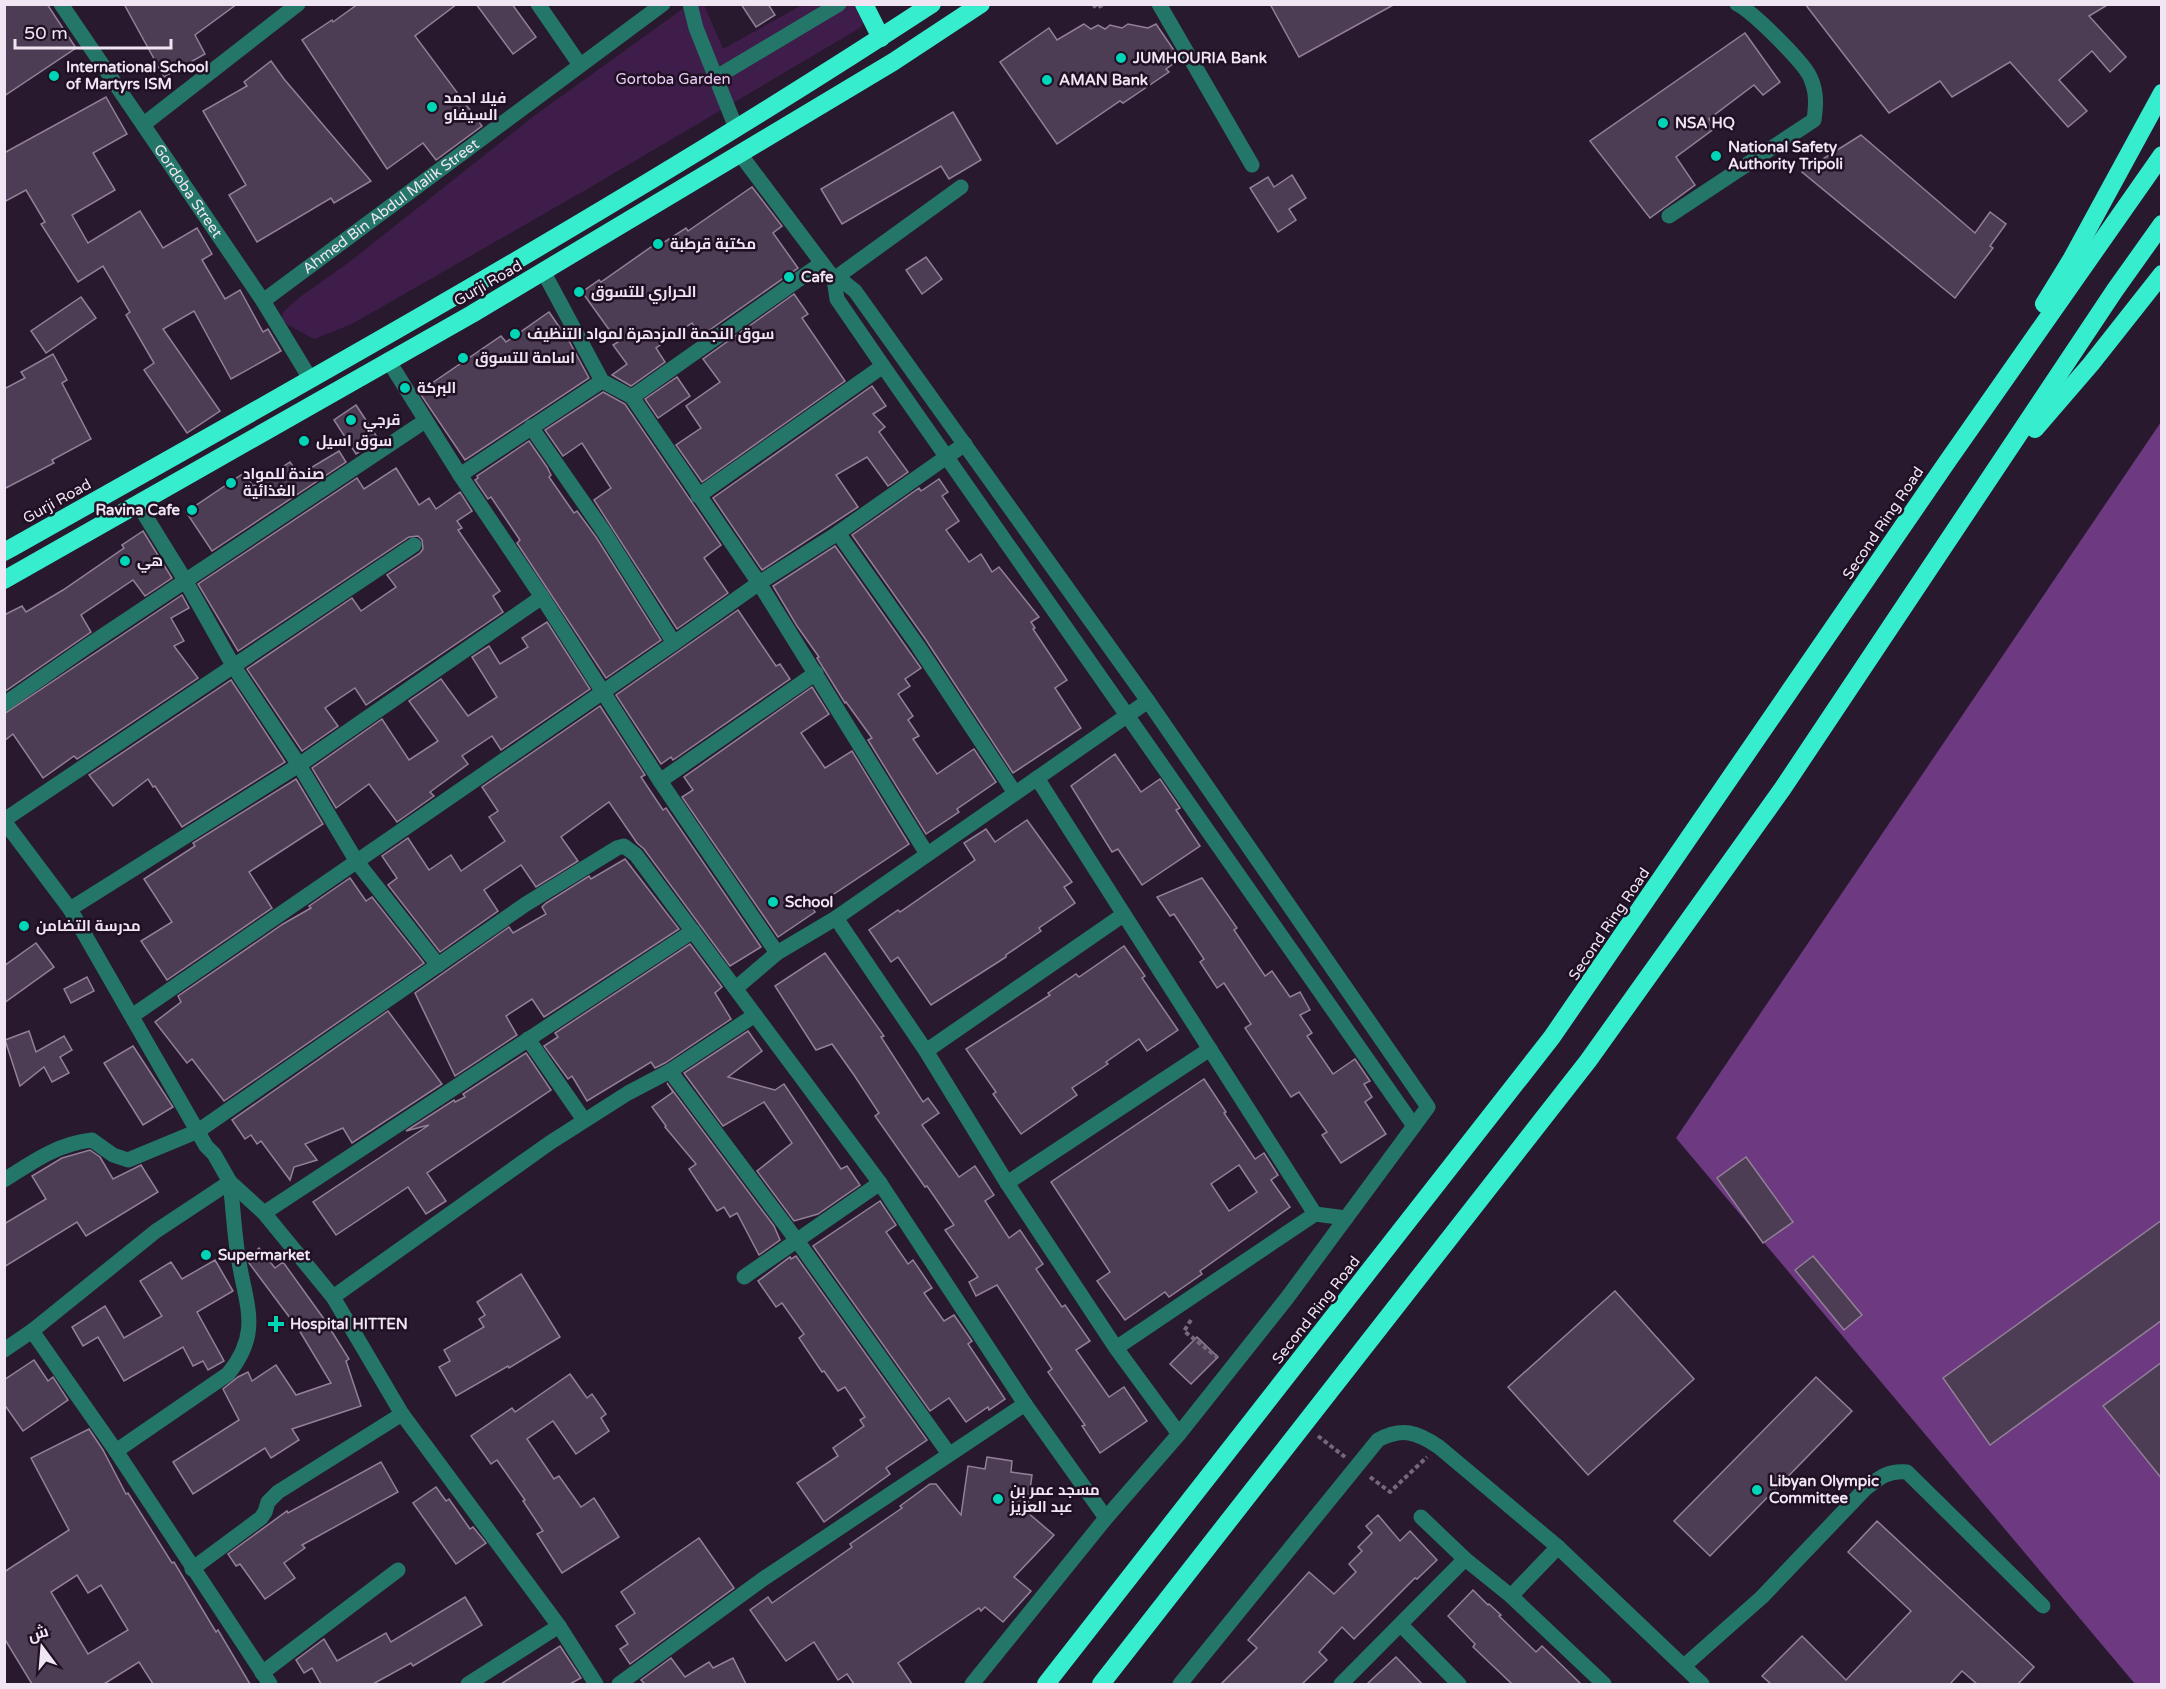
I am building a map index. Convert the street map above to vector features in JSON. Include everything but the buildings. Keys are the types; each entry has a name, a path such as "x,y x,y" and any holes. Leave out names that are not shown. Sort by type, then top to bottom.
{"highway":[{"path":"864,4 881,38"},
{"name":"Gurji Road","path":"4,552 459,295 736,129 932,4"},
{"name":"Gurji Road","path":"4,580 472,314 893,62 981,4"},
{"path":"1947,462 2071,260 2162,93"},
{"name":"Second Ring Road","path":"1046,1684 1552,1038 1947,462 2162,155"},
{"path":"1101,1684 1588,1061 1783,788 2115,290 2162,224"},
{"path":"1985,487 2091,364 2162,274"}],"street":[{"name":"Gordoba Street","path":"61,4 263,301 311,380"},
{"path":"144,124 298,4"},
{"path":"538,4 580,65"},
{"name":"Ahmed Bin Abdul Malik Street","path":"263,301 663,4"},
{"path":"690,4 696,28 736,129"},
{"path":"715,78 839,4"},
{"path":"1159,4 1252,165"},
{"path":"1669,216 1814,120 1816,106 1811,76 1768,28 1737,4"},
{"path":"740,154 834,279 837,299 1414,1126"},
{"path":"834,279 961,187"},
{"path":"632,397 822,263"},
{"path":"543,272 602,381 632,397 759,583 927,854"},
{"path":"834,279 845,283 855,291 965,444 1148,702 1428,1107 1287,1298 1179,1434 1106,1518 972,1684"},
{"path":"388,360 460,476 542,597 660,781 777,953"},
{"path":"698,496 883,366"},
{"path":"460,476 602,381"},
{"path":"4,704 185,580 425,421"},
{"path":"531,427 604,532 675,644"},
{"path":"132,1016 603,691 675,644 759,583 838,533 965,444"},
{"path":"138,504 185,580 234,667 299,765 357,861 438,965"},
{"path":"838,533 918,646 1015,793"},
{"path":"414,545 4,821 70,909 198,1131 231,1182 264,1213 333,1297 402,1414 558,1626 596,1684"},
{"path":"70,909 299,765 542,597"},
{"path":"660,781 816,673"},
{"path":"736,988 777,953 836,918 1148,702"},
{"path":"1037,778 1315,1214"},
{"path":"4,1180 43,1155 73,1142 92,1140 112,1155 128,1160 198,1131 526,904 617,848 624,846 636,855 880,1183 1025,1404 1106,1518"},
{"path":"926,1051 1123,915"},
{"path":"836,918 926,1051 1006,1183 1116,1348 1179,1434"},
{"path":"264,1213 693,931"},
{"path":"333,1297 584,1120 670,1071 755,1015"},
{"path":"528,1039 584,1120"},
{"path":"1006,1183 1210,1049"},
{"path":"670,1071 798,1242 949,1455"},
{"path":"4,1350 32,1331 156,1232 231,1182"},
{"path":"116,1451 228,1374 246,1347 250,1315 238,1256 231,1182"},
{"path":"744,1277 798,1242 880,1183"},
{"path":"1116,1348 1315,1214 1346,1218"},
{"path":"32,1331 116,1451 266,1678 398,1570"},
{"path":"619,1684 763,1579 1025,1404"},
{"path":"192,1569 261,1518 268,1502 278,1492 402,1414"},
{"path":"1180,1684 1378,1440 1389,1434 1420,1434 1438,1447 1558,1547 1702,1684"},
{"path":"1684,1666 1762,1597 1865,1489 1882,1475 1894,1471 1906,1472 2043,1606"},
{"path":"1421,1517 1465,1559 1511,1596 1604,1684"},
{"path":"1511,1596 1558,1547"},
{"path":"1341,1684 1465,1559"},
{"path":"1401,1625 1459,1684"},
{"path":"468,1684 558,1626"}],"path":[{"path":"1095,6 1105,4"},
{"path":"1389,1492 1438,1447"}],"green space":[{"name":"Gortoba Garden","path":"688,5 704,5 723,49 802,5 857,5 865,20 860,28 589,188 352,324 314,339 281,319 283,312 300,297 348,263 534,116"}],"shaded area":[{"path":"2161,422 2161,1684 2135,1684 1676,1138"}],"place":[{"name":"JUMHOURIA Bank","path":"1121,58"},
{"name":"International School of Martyrs ISM","path":"54,76"},
{"name":"AMAN Bank","path":"1047,80"},
{"name":"فيلا احمد السيفاو","path":"432,107"},
{"name":"NSA HQ","path":"1663,123"},
{"name":"National Safety Authority Tripoli","path":"1716,156"},
{"name":"مكتبة قرطبة","path":"658,244"},
{"name":"Cafe","path":"789,277"},
{"name":"الحراري للتسوق","path":"579,292"},
{"name":"سوق النجمة المزدهرة لمواد التنظيف","path":"515,334"},
{"name":"اسامة للتسوق","path":"463,358"},
{"name":"البركة","path":"405,388"},
{"name":"قرجي","path":"351,420"},
{"name":"سوق اسيل","path":"304,441"},
{"name":"صندة للمواد الغذائية","path":"231,483"},
{"name":"Ravina Cafe","path":"192,510"},
{"name":"هي","path":"125,561"},
{"name":"School","path":"773,902"},
{"name":"مدرسة التضامن","path":"24,926"},
{"name":"Supermarket","path":"206,1255"},
{"name":"Hospital HITTEN","path":"276,1324"},
{"name":"Libyan Olympic Committee","path":"1757,1490"},
{"name":"مسجد عمر بن عبد العزيز","path":"998,1499"}]}
